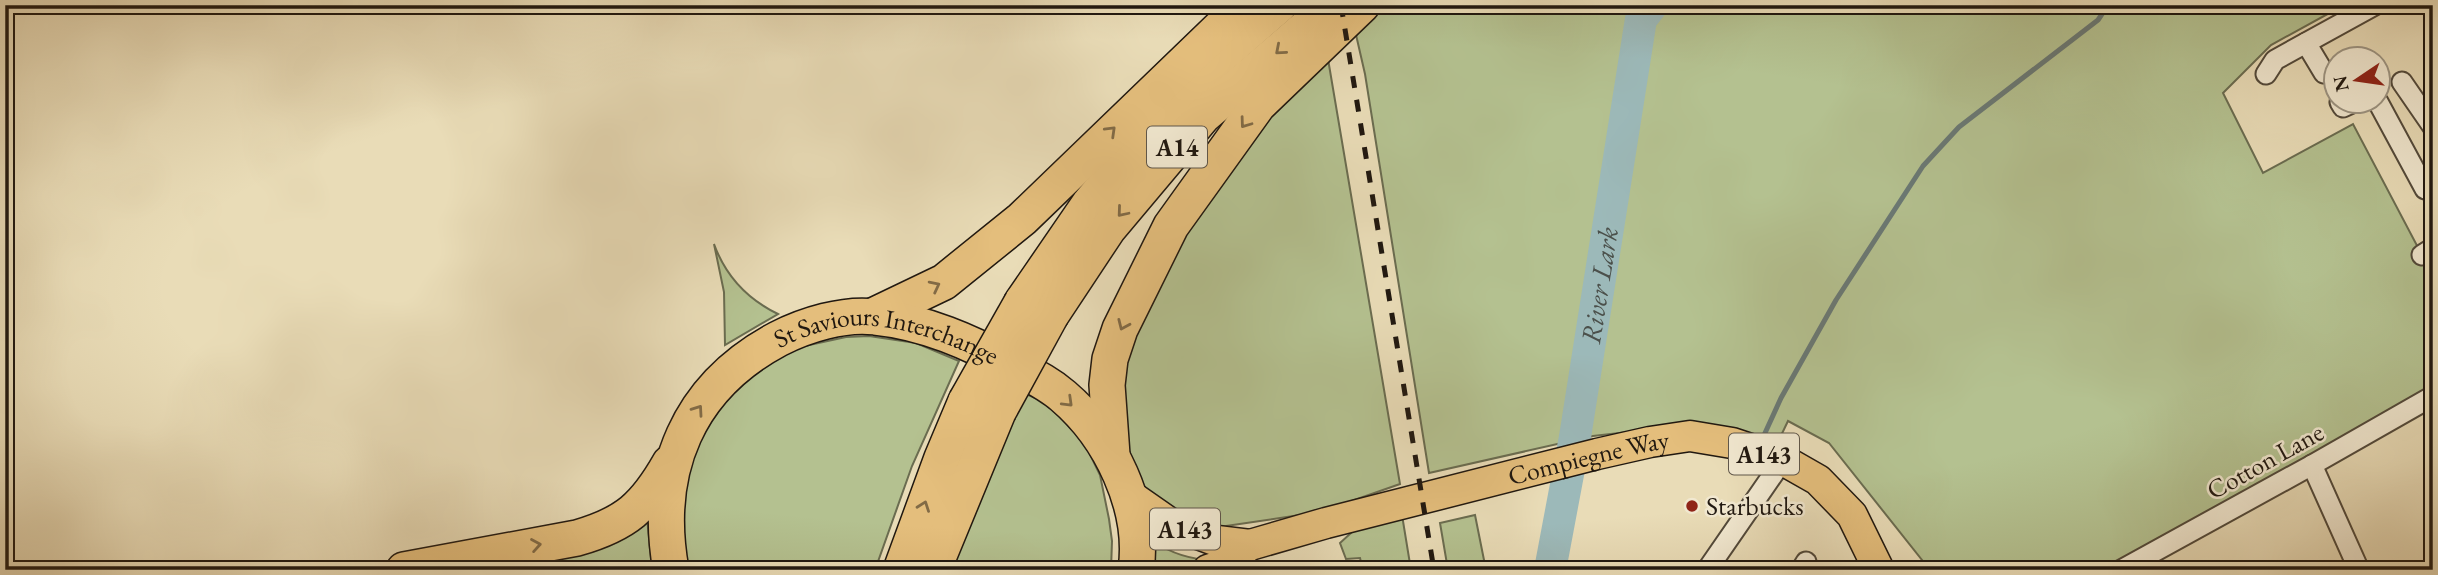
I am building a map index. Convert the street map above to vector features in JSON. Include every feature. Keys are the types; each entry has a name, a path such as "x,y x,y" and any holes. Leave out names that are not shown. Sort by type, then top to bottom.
{"highway":[{"name":"A14","path":"873,316 944,282 1022,219 1244,5"},
{"name":"A14","path":"901,570 942,458 982,407 1090,203 1201,73 1279,5"},
{"name":"A14","path":"1036,308 1108,229 1203,116 1332,5"},
{"name":"A14","path":"1113,460 1107,385 1110,359 1120,330 1171,226 1258,105 1362,5"},
{"name":"St Saviours Interchange","path":"671,570 666,533 675,454 687,425 717,383 748,356 799,328 828,320 873,316 940,331 969,342 1047,383 1088,421 1113,460 1128,494 1137,531 1136,570"},
{"name":"A14","path":"933,570 982,407"},
{"path":"404,570 578,538 605,530 628,517 646,500 675,454"}],"main road":[{"name":"Compiegne Way","path":"1208,570 1220,566 1250,545 1326,523 1597,454 1690,436 1732,443 1783,460 1818,480 1852,515 1878,570"},
{"name":"Compiegne Way","path":"1128,494 1171,524 1217,541 1250,545"}],"street":[{"path":"2266,74 2274,60 2375,5"},
{"path":"2306,43 2322,71"},
{"path":"2402,82 2433,127"},
{"path":"2386,116 2426,189"},
{"name":"Cotton Lane","path":"2122,570 2433,396"},
{"path":"1707,570 1783,460"},
{"path":"2312,465 2358,570"}],"green space":[{"path":"1374,5 2344,5 2271,45 2223,93 2263,173 2353,124 2433,276 2433,389 2113,570 1930,570 1829,443 1788,421 1777,444 1690,425 1593,436 1429,473 1365,74 1354,26"},
{"path":"1328,59 1400,484 1320,512 1226,526 1200,527 1141,488 1125,444 1117,391 1124,354 1185,223 1272,106"},
{"path":"714,244 725,267 739,286 778,314 725,345 724,292"},
{"path":"869,336 916,343 959,361 912,466 875,570 673,570 669,523 707,416 758,368 800,347 846,337"},
{"path":"1026,394 1045,402 1084,442 1100,475 1112,541 1111,570 942,570 946,551"},
{"path":"646,507 652,570 573,570 543,564 494,564"},
{"path":"1402,515 1411,570 1363,570 1360,558 1346,559 1340,543 1363,522"},
{"path":"1475,515 1486,570 1448,570 1440,523"},
{"path":"1153,541 1182,555 1214,560 1182,570 1144,570"}],"waterway":[{"name":"River Lark","path":"1550,570 1575,437 1641,19 1652,5"},
{"path":"1765,433 1781,398 1836,300 1923,166 1959,127 2098,20 2108,5"}],"railway":[{"path":"1341,5 1434,570"}],"place":[{"name":"Starbucks","path":"1692,506"}]}
